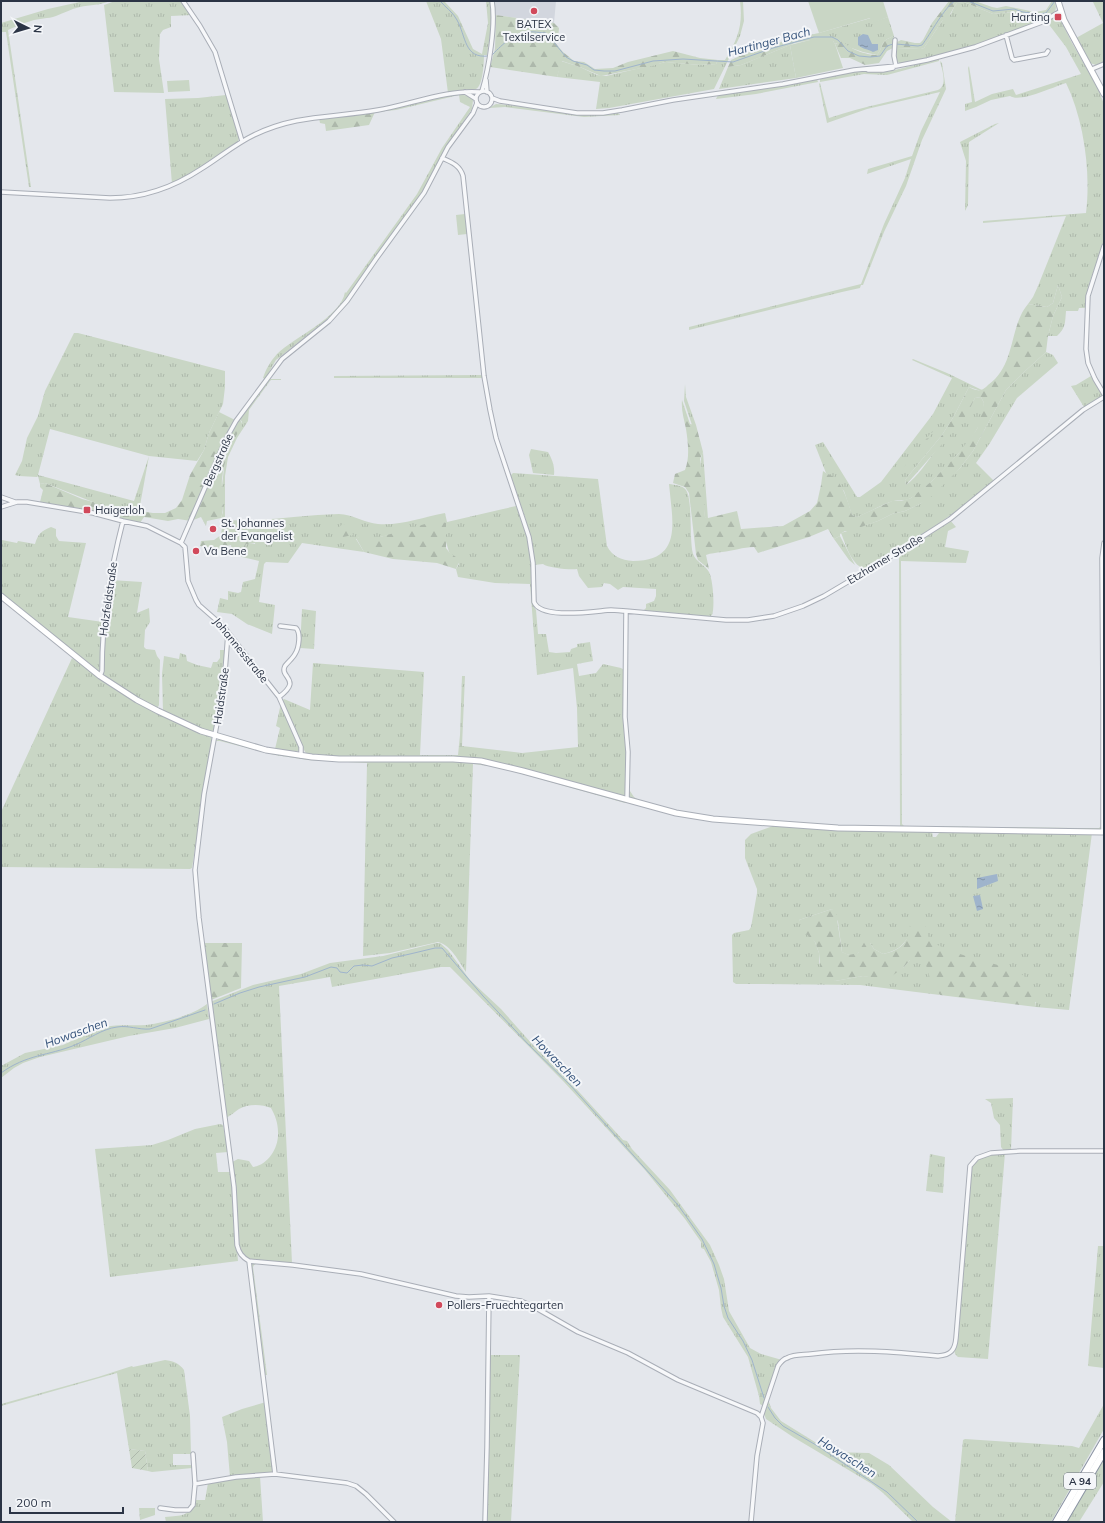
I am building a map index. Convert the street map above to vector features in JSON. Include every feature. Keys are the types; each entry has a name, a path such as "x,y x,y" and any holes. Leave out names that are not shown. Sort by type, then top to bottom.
{"highway":[{"name":"A 94","path":"1056,1522 1104,1440"},
{"name":"A 94","path":"1063,1522 1104,1452"}],"street":[{"path":"183,1 200,26 214,52 242,141"},
{"path":"492,1 494,22 486,77 487,92 492,98 500,101 577,113 603,113 666,101 783,84 859,70 883,70 966,50 1042,22 1061,11"},
{"path":"1058,2 1070,32 1092,69 1104,94"},
{"path":"1006,35 1012,58 1014,60 1046,54 1048,51"},
{"path":"895,40 894,56 896,66"},
{"path":"1092,69 1104,64"},
{"path":"473,113 476,101 486,77"},
{"path":"1,192 110,198 123,198 150,193 166,188 190,176 242,141 267,129 295,120 378,110 458,92 487,92"},
{"path":"465,92 482,107"},
{"path":"490,103 492,98"},
{"path":"473,113 490,103 500,101"},
{"name":"Bergstraße","path":"181,542 228,434 242,413 282,359 329,322 344,305 376,258 424,193 448,147 473,113"},
{"name":"Etzhamer Straße","path":"442,158 457,165 463,176 484,376 490,410 496,438 529,537 533,563 534,602 535,606 540,609 565,614 613,610 681,617 743,620 774,616 803,606 824,596 900,551 950,519 1083,410 1104,397"},
{"path":"1104,246 1088,296 1086,349 1088,363 1104,394"},
{"path":"1,497 17,502 86,512 147,526 181,542"},
{"path":"1,507 17,502"},
{"name":"Holzfeldstraße","path":"100,676 102,671 103,632 109,579 123,521"},
{"name":"Johannesstraße","path":"181,542 185,547 187,573 192,593 199,605 218,620 279,697 301,747 301,756"},
{"path":"1,596 100,676 158,711 215,735 266,750 301,756 353,760 469,760 495,764 676,813 698,817 812,827 1103,832 1104,729 1102,554 1104,543"},
{"path":"626,611 625,717 628,752 627,799"},
{"path":"279,697 287,691 290,685 290,681 284,668 296,652 299,633 296,628 280,626"},
{"name":"Haidstraße","path":"228,633 224,685 204,794 195,879 204,965 234,1187 237,1245 240,1253 249,1261"},
{"path":"751,1522 757,1456 763,1427 761,1417 778,1366 783,1360 789,1357 818,1353 851,1351 883,1351 938,1356 947,1355 952,1352 955,1346 956,1338 970,1166 977,1158 987,1154 1020,1151 1104,1151"},
{"path":"275,1474 249,1261 299,1265 361,1274 456,1296 489,1296 513,1299 528,1304 578,1332 622,1350 678,1380 757,1413 761,1417"},
{"path":"484,1522 487,1447 489,1296"},
{"path":"160,1508 189,1510 193,1504 195,1484 193,1454"},
{"path":"195,1484 236,1477 275,1474 352,1484 366,1494 394,1522"}],"shaded area":[{"path":"493,1 556,1 554,23 496,15"}],"green space":[{"path":"84,1 110,1 84,6 53,17 37,19 8,30 31,187 29,187 6,32 1,32 1,23 48,9"},
{"path":"115,1 182,1 192,15 171,16 171,27 163,30 160,34 159,59 164,93 114,92 104,5"},
{"path":"426,1 444,1 458,16 473,49 482,54 488,23 486,1 490,1 491,21 487,55 484,55 482,79 476,89 448,93 441,39"},
{"path":"740,1 743,1 744,21 740,36 714,89 596,109 600,82 557,77 561,61 580,67 597,75 606,76 666,62 700,65 716,64 718,60 725,60 736,38 741,17"},
{"path":"808,1 883,1 888,17 873,23 870,18 819,33"},
{"path":"949,1 975,1 997,8 1006,6 1035,12 1036,15 1032,17 1023,16 1011,12 993,14 964,2 957,3 948,18 942,21 924,48 897,48 897,42 901,40 920,43 932,23"},
{"path":"1052,1 1054,1 1055,4 1055,12 1049,18 1042,21 981,43 950,52 903,63 899,63 896,60 897,48 924,48 942,21 951,14 957,3 964,2 993,14 1012,12 1023,16 1036,15 1035,12 1046,10"},
{"path":"1102,1 1104,4 1104,63 1096,65 1090,63 1076,38 1103,23 1093,2"},
{"path":"496,15 554,23 559,28 558,39 553,40 563,52 574,61 584,62 595,69 613,68 628,62 673,51 700,58 718,60 716,64 700,65 665,62 601,76 562,61 557,77 490,67 495,49"},
{"path":"1057,16 1097,86 1104,104 1104,242 1089,284 1085,308 1079,308 1078,311 1066,311 1062,330 1057,336 1048,336 1053,316 1062,297 1058,285 1053,303 1047,307 1028,304 1038,286 1066,216 983,223 983,221 1086,213 1088,181 1085,146 1082,130 1072,98 1066,83 1029,96 1015,98 1010,96 991,100 965,111 965,104 972,102 969,66 975,102 992,94 1013,89 1016,95 1081,74 1066,47 1047,22"},
{"path":"888,17 894,36 884,42 877,55 837,43 835,44 833,41 810,40 795,43 796,40 794,38 819,33 871,18 873,22"},
{"path":"894,36 893,48 887,51 879,63 865,65 850,58 841,58 835,44 843,41 849,47 858,51 877,55 884,42"},
{"path":"794,38 796,40 795,43 741,65 728,67 731,60 746,53"},
{"path":"827,39 833,41 835,44 843,68 796,78 790,45 810,40"},
{"path":"790,45 796,78 719,89 728,67 741,65"},
{"path":"939,59 939,61 887,75 864,74 820,82 820,79 854,72 887,72"},
{"path":"940,61 942,63 946,89 922,140 906,186 884,232 863,285 861,285 860,288 689,330 689,327 861,284 884,224 905,178 911,159 867,174 868,169 912,156 921,131 940,92 867,109 827,123 819,84 820,83 829,118 870,106 938,90 943,85 944,81"},
{"path":"817,79 818,82 756,94 716,99 718,95 790,85"},
{"path":"189,80 190,91 168,92 167,81"},
{"path":"458,94 469,96 473,100 472,109 447,146 423,191 346,299 330,317 276,360 265,379 263,378 268,366 277,354 326,318 342,301 345,292 346,293 417,194 442,148 470,107 460,102 459,95 396,110 375,112"},
{"path":"226,95 239,137 238,143 196,171 172,184 165,99"},
{"path":"496,104 572,114 603,115 618,113 620,115 584,117 505,107 489,108"},
{"path":"375,112 369,125 326,131 325,124 320,123 319,118"},
{"path":"999,123 969,142 968,205 965,211 966,161 960,142"},
{"path":"465,214 467,234 458,235 456,215"},
{"path":"1058,285 1062,297 1053,316 1046,352 1006,390 973,451 960,468 932,496 905,511 892,514 878,521 850,531 845,531 834,539 828,529 809,537 758,553 754,547 708,554 706,555 709,569 698,560 689,493 685,487 673,483 675,474 685,470 688,460 688,445 682,411 682,400 690,424 696,425 703,452 700,459 705,517 708,518 737,511 741,529 783,526 810,511 817,503 823,471 837,480 845,495 852,515 857,517 892,501 901,501 911,498 932,481 958,454 977,429 984,403 981,397 975,398 967,414 957,427 906,485 905,480 942,435 969,387 976,390 982,390 997,377 1008,357 1018,323 1028,304 1047,307 1053,303"},
{"path":"74,333 225,371 223,404 209,433 204,450 197,461 149,456 139,511 98,504 45,483 40,484 38,476 15,475 22,461 27,438 38,416 45,391","holes":["50,429 149,456 134,501 38,475"]},
{"path":"1046,352 1053,355 1058,363 1017,398 976,463 995,482 932,528 867,569 857,565 847,549 841,533 878,521 892,514 905,511 920,504 960,468 973,451 1006,390"},
{"path":"913,359 982,390 969,387 942,435 905,480 906,485 918,473 957,426 975,398 981,397 984,403 980,423 965,446 937,477 918,493 911,498 890,502 857,517 852,515 844,491 826,473 815,445 823,442 857,497 860,497 881,482 933,414 952,378 912,360"},
{"path":"484,375 484,378 334,378 334,376"},
{"path":"1091,376 1102,396 1084,407 1071,386 1076,385"},
{"path":"270,379 281,380 271,380 249,410 248,421 237,438 228,457 225,476 225,520 254,520 344,514 378,524 395,524 445,513 447,522 516,506 517,509 519,509 530,545 532,564 532,600 536,610 538,634 546,634 549,652 570,652 571,649 577,647 577,644 590,642 593,661 577,664 579,676 596,673 603,664 624,670 628,788 634,797 642,802 625,803 497,767 473,764 466,972 451,950 438,942 390,953 363,956 367,763 308,760 275,755 215,741 219,739 255,748 314,756 306,753 304,750 282,701 284,699 310,710 313,663 424,672 420,755 458,755 462,676 465,676 462,746 522,753 578,747 577,708 573,668 537,675 530,584 495,583 458,577 456,569 459,564 449,552 446,542 393,534 380,537 359,537 356,539 364,552 302,543 288,563 266,562 264,564 259,602 275,605 272,634 247,624 232,614 217,612 220,598 228,600 228,591 238,593 241,592 243,582 255,579 259,561 242,557 246,544 255,544 258,525 233,528 221,535 223,520 221,518 223,512 221,494 225,460 233,439 242,422 240,419"},
{"path":"685,384 686,397 696,425 692,425 684,401"},
{"path":"219,412 235,420 240,419 242,424 229,450 223,471 223,509 221,518 207,521 206,526 201,517 191,521 178,519 168,521 144,517 140,523 89,510 40,502 43,490 40,487 40,484 45,483 82,499 112,507 153,513 165,513 176,508 182,500 190,475 204,450 209,433"},
{"path":"934,429 930,437 904,467"},
{"path":"531,449 548,452 553,463 554,475 533,473 529,455"},
{"path":"703,452 708,519 705,517 701,483 700,465"},
{"path":"513,473 598,479 607,546 617,557 633,561 649,559 661,554 668,546 672,524 669,484 684,488 688,495 693,554 709,572 712,581 712,615 707,618 642,612 646,608 646,604 654,601 656,589 623,587 618,590 610,584 604,583 602,587 588,588 579,576 577,569 549,567 543,564 534,565 525,517 510,476"},
{"path":"950,520 956,527 948,531 945,547 969,551 966,563 901,561 902,824 904,826 1079,828 1099,828 1102,825 1101,829 900,826 899,556 901,556 901,552"},
{"path":"446,523 446,548 460,560 456,569 437,563 393,559 364,552 356,538 380,537 425,524"},
{"path":"343,524 350,525 353,535 343,537 339,534 339,527"},
{"path":"258,525 263,528 264,533 257,542 246,544 242,557 233,555 231,545 219,549 200,546 201,541 214,540 231,528"},
{"path":"51,527 56,529 56,536 59,541 86,543 68,617 103,622 102,669 98,672 1,593 2,540 35,544 40,533"},
{"path":"840,536 855,565 849,560 834,539"},
{"path":"111,580 142,582 137,613 149,608 150,622 145,630 144,647 146,649 155,650 160,660 158,707 155,708 127,692 112,682 104,674 103,636"},
{"path":"302,609 316,611 314,649 300,648"},
{"path":"220,650 226,650 224,678 213,731 210,732 163,712 162,674 164,656 179,659 180,653 186,655 187,661 211,668 213,662 217,662 220,658"},
{"path":"72,658 105,682 134,700 159,714 211,737 212,739 192,868 1,867 1,812"},
{"path":"281,703 299,746 299,750 296,753 275,749 280,728 276,726"},
{"path":"773,826 843,830 929,831 932,832 933,837 936,837 942,832 1092,833 1069,1010 1036,1007 1036,1002 939,994 940,995 860,985 736,984 733,982 732,935 734,933 749,930 751,927 757,893 757,889 745,858 745,840 751,834","holes":["832,909 838,922 842,952 854,955 870,943 874,949 883,954 888,953 896,950 905,942 910,934 910,960 904,967 880,978 863,976 835,981 819,963 819,953 815,942 799,920"]},
{"path":"832,909 836,912 842,952 849,955 858,953 865,941 870,943 874,949 883,954 889,953 899,948 906,941 910,925 914,921 925,923 929,940 937,945 1013,970 1024,976 1032,990 1036,1007 940,995 931,981 926,965 921,958 910,960 904,967 892,976 880,979 863,976 835,981 821,977 819,953 815,942 805,933 799,920"},
{"path":"203,943 242,943 241,988 211,1000"},
{"path":"440,943 448,950 470,980 501,1009 623,1140 627,1141 632,1149 670,1190 710,1245 724,1279 729,1311 750,1348 761,1354 782,1360 763,1406 760,1404 748,1357 723,1317 719,1290 711,1262 704,1249 701,1248 701,1242 685,1219 645,1170 564,1082 450,967 441,967 332,987 330,977 279,986 292,1263 253,1261 247,1258 240,1251 232,1162 238,1159 249,1161 253,1167 263,1163 272,1155 277,1144 278,1129 274,1113 271,1108 263,1106 250,1105 243,1107 225,1118 210,1002 253,985 301,974 330,963 383,956"},
{"path":"207,1004 209,1019 175,1028 129,1036 40,1057 23,1063 1,1078 1,1066 25,1053 63,1045 104,1026 146,1025 170,1020 194,1012"},
{"path":"1013,1098 1011,1150 1004,1151 1001,1147 1000,1125 994,1118 991,1103 985,1099"},
{"path":"220,1124 223,1125 228,1152 216,1153 218,1172 231,1172 238,1261 110,1277 95,1149 152,1145 195,1129"},
{"path":"1005,1153 988,1359 958,1357 954,1350 957,1342 971,1166 982,1157"},
{"path":"930,1154 945,1157 943,1193 926,1191"},
{"path":"1098,1246 1104,1246 1104,1368 1088,1366"},
{"path":"253,1263 258,1263 253,1267 267,1375 265,1375 251,1266"},
{"path":"489,1355 520,1355 511,1522 485,1522"},
{"path":"165,1360 176,1363 184,1370 190,1416 191,1454 173,1454 173,1465 192,1465 192,1468 152,1472 148,1471 145,1451 129,1449 117,1373 1,1406 1,1404 132,1366"},
{"path":"768,1399 771,1408 781,1421 831,1452 869,1453 889,1465 933,1507 952,1522 913,1522 872,1484 793,1437 766,1419 764,1414"},
{"path":"266,1402 274,1473 230,1477 227,1442 222,1417"},
{"path":"1104,1404 1104,1429 1051,1522 955,1522 963,1440 1072,1446 1079,1448"},
{"path":"129,1449 145,1451 148,1471 132,1468"},
{"path":"1104,1459 1104,1482 1079,1522 1067,1522"},
{"path":"260,1476 263,1522 166,1522 165,1517 187,1513 195,1500 205,1500 208,1483 236,1478"},
{"path":"139,1508 155,1508 155,1515 140,1520"}],"water":[{"path":"863,34 868,35 872,44 878,44 878,50 873,52 858,45 858,37"},
{"path":"997,874 998,881 977,889 977,878"},
{"path":"980,895 983,909 977,911 973,896"}],"waterway":[{"name":"Hartinger Bach","path":"440,1 455,17 470,50 474,54 488,56"},
{"name":"Hartinger Bach","path":"896,44 922,45 942,14 955,1"},
{"name":"Hartinger Bach","path":"968,1 993,11 1014,9 1038,14 1046,13 1055,1"},
{"name":"Hartinger Bach","path":"491,56 512,37 517,34 529,32 546,33 566,57 573,61 587,65 594,70 604,71 615,71 653,61 683,59 733,62 773,48 814,37 832,37 838,40 848,51 859,56 870,57 880,56 887,46 893,44"},
{"name":"Howaschen","path":"214,1004 240,993 259,987 305,977 331,967 337,968 340,972 347,973 354,966 372,966 392,958 435,948 442,948 483,996 529,1045 571,1086 678,1205 702,1239 714,1264 728,1318 743,1341 752,1360 764,1398"},
{"name":"Howaschen","path":"1,1073 20,1062 65,1049 111,1028 125,1027 150,1029 205,1010"},
{"name":"Howaschen","path":"768,1407 775,1418 783,1426 816,1445 887,1492 918,1522"}],"place":[{"name":"BATEX Textilservice","path":"534,11"},
{"name":"Harting","path":"1058,17"},
{"name":"Haigerloh","path":"87,510"},
{"name":"St. Johannes der Evangelist","path":"213,529"},
{"name":"Va Bene","path":"196,551"},
{"name":"Pollers-Fruechtegarten","path":"439,1305"}]}
